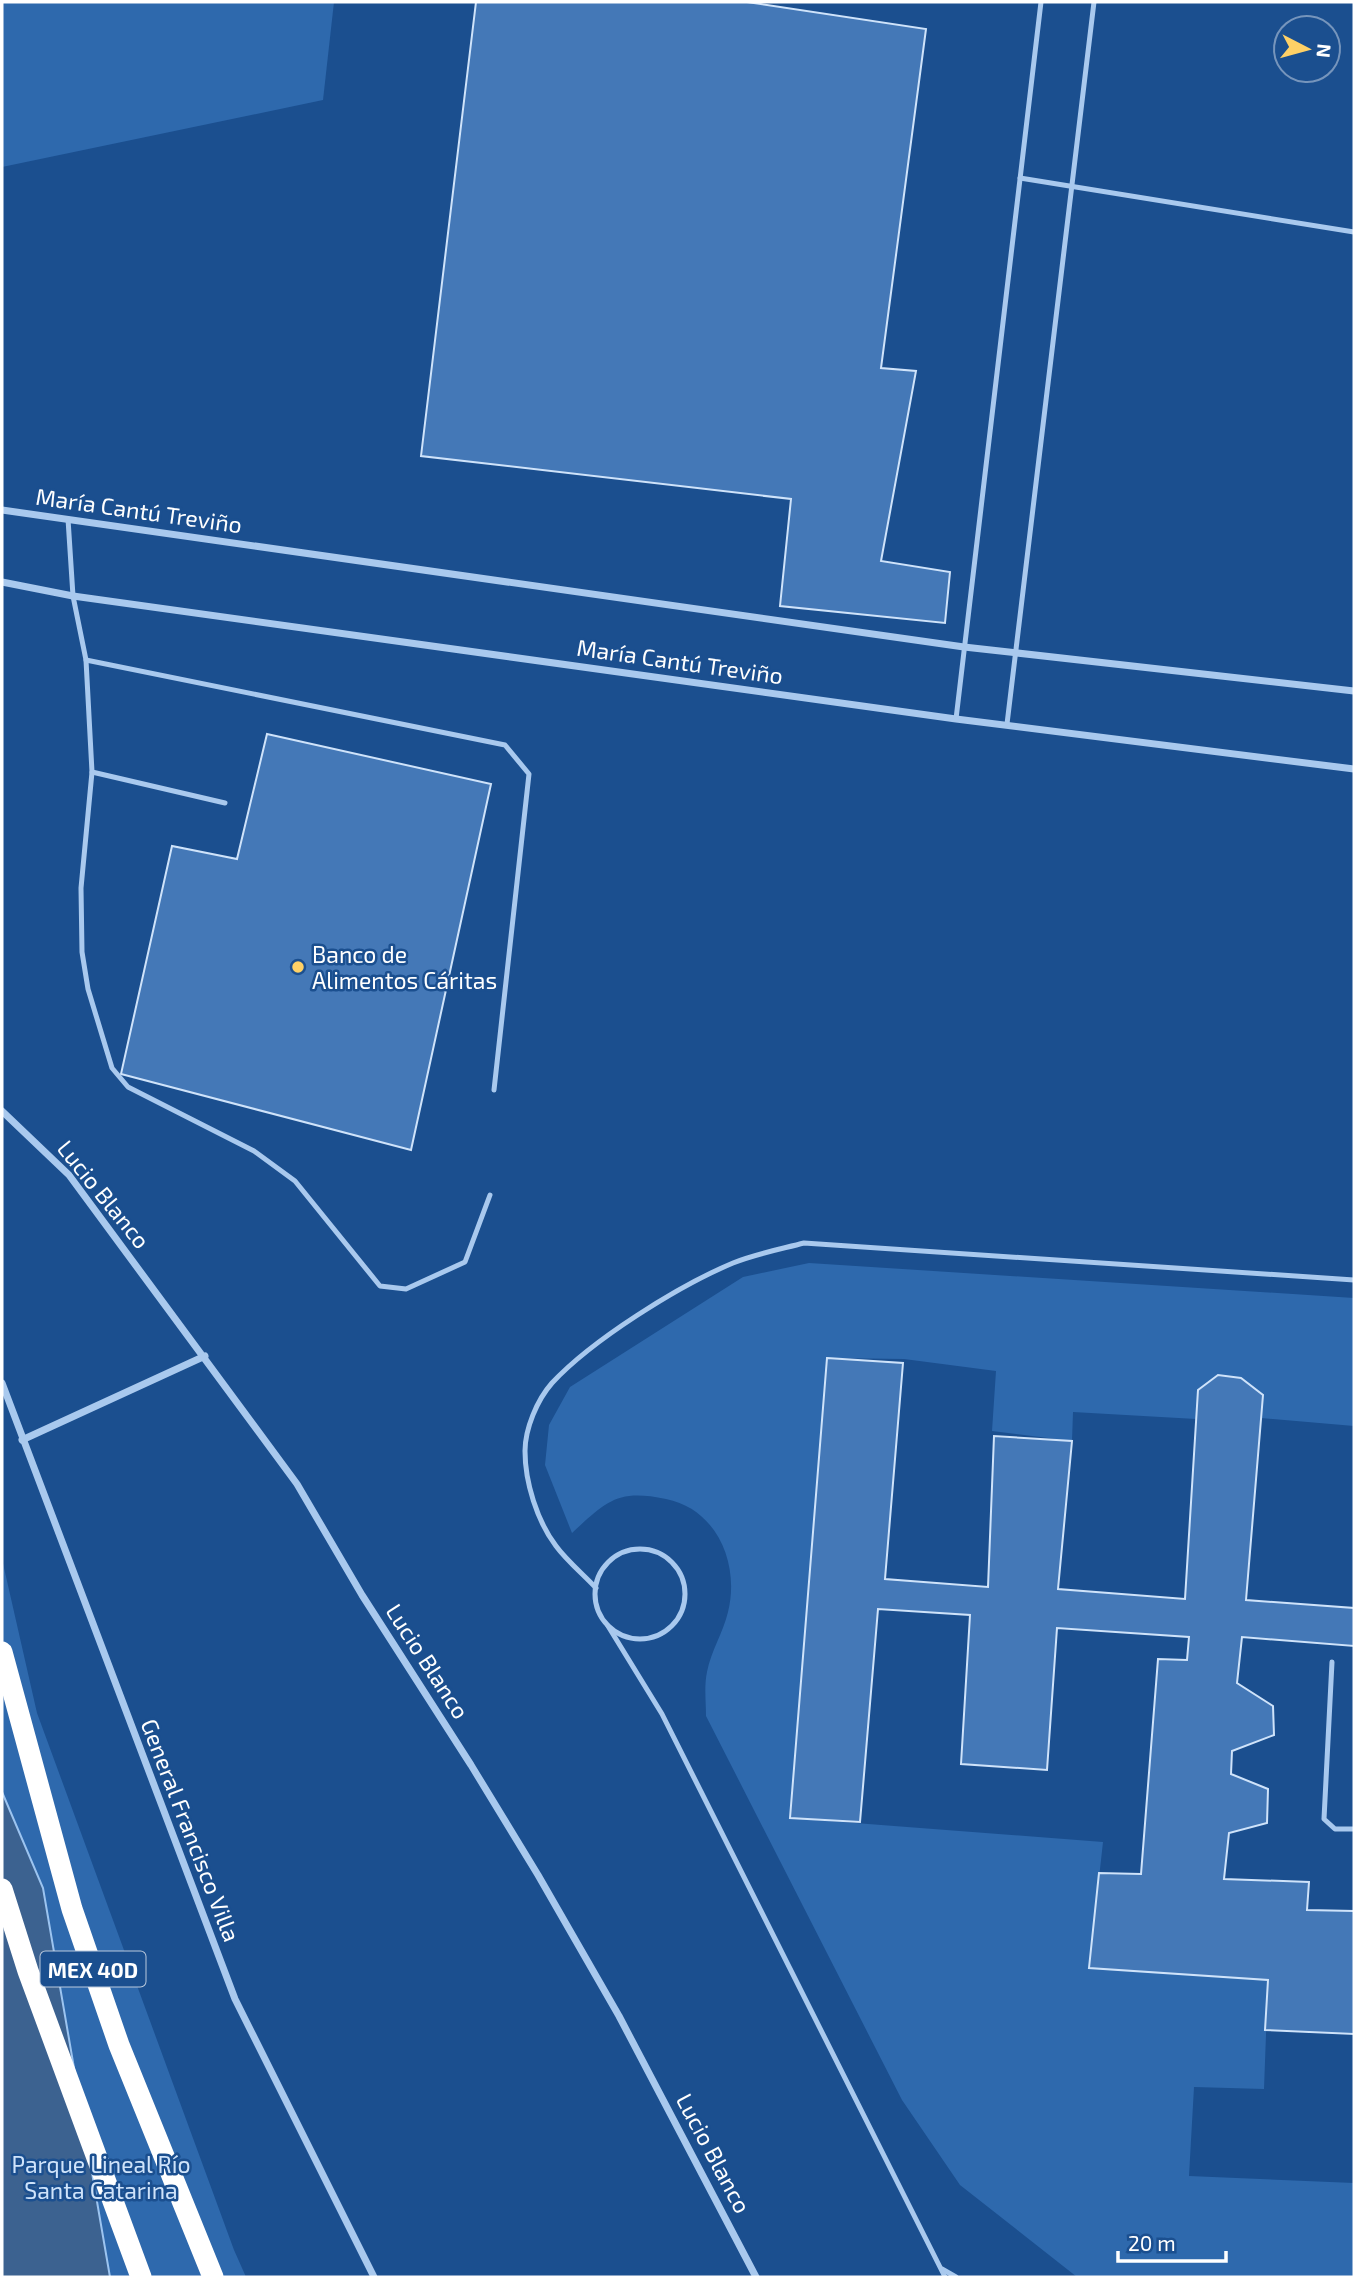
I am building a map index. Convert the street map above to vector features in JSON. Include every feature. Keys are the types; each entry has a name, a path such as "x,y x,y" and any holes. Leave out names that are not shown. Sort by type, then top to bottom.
{"highway":[{"name":"MEX 40D","path":"2,1652 76,1921 119,2045 213,2277"},
{"name":"MEX 40D","path":"2,1889 28,1971 141,2277"}],"street":[{"name":"María Cantú Treviño","path":"2,510 964,647 1354,691"},
{"name":"María Cantú Treviño","path":"2,582 73,596 956,719 1354,769"},
{"name":"Lucio Blanco","path":"2,1111 69,1175 297,1484 362,1595 538,1875 619,2016 756,2277"},
{"path":"22,1440 205,1356"},
{"name":"General Francisco Villa","path":"2,1383 235,1999 374,2277"}],"lane":[{"path":"956,719 1041,2"},
{"path":"1007,724 1094,2"},
{"path":"1020,178 1354,232"},
{"path":"68,519 73,596 86,660 92,772 81,888 82,952 88,989 112,1068 128,1087 254,1151 295,1181 380,1286 406,1289 465,1262 490,1195"},
{"path":"86,660 505,746 529,774 494,1090"},
{"path":"92,772 225,803"},
{"path":"596,1588 556,1546 543,1524 532,1496 525,1452 527,1427 551,1385 589,1350 671,1296 733,1263 804,1243 1354,1280"},
{"path":"608,1626 621,1635 636,1639 651,1638 666,1632 684,1607 683,1577 675,1564 663,1554 649,1549 633,1549 618,1554 607,1564 596,1588 600,1615 662,1714 945,2277"},
{"path":"1332,1662 1324,1819 1335,1829 1354,1829"},
{"path":"940,2267 956,2277"}],"green space":[{"path":"2,2 334,2 323,100 2,167"},
{"path":"809,1263 1354,1298 1354,1426 1261,1418 1262,1395 1241,1378 1218,1375 1196,1419 1073,1412 1072,1441 992,1431 996,1371 904,1359 827,1358 790,1818 1103,1842 1089,1968 1268,1980 1264,2089 1194,2087 1189,2176 1354,2183 1354,2277 1077,2277 960,2185 902,2100 706,1716 707,1672 726,1620 731,1594 731,1576 721,1541 699,1514 684,1505 649,1496 614,1500 572,1533 545,1465 549,1425 570,1387 743,1277"},
{"name":"Parque Lineal Río Santa Catarina","path":"2,1559 37,1713 246,2277 2,2277"}],"shaded area":[{"path":"2,1792 43,1888 110,2277 2,2277"}],"building":[{"path":"476,2 747,2 926,29 881,368 916,371 881,561 950,572 945,623 780,606 791,499 421,456"},
{"name":"Banco de Alimentos Cáritas","path":"267,734 491,784 411,1150 121,1074 172,846 237,859"},
{"path":"827,1358 903,1363 885,1579 988,1587 994,1436 1072,1441 1058,1589 1185,1599 1198,1390 1218,1375 1241,1378 1263,1395 1246,1600 1354,1608 1354,1646 1242,1637 1237,1683 1273,1706 1274,1735 1232,1751 1231,1774 1268,1789 1267,1823 1229,1833 1224,1879 1309,1882 1307,1910 1354,1911 1354,2034 1265,2030 1268,1980 1089,1968 1099,1873 1141,1874 1158,1659 1187,1660 1189,1637 1057,1628 1047,1770 961,1764 970,1615 878,1609 860,1822 790,1818"}],"place":[{"name":"Banco de Alimentos Cáritas","path":"298,967"}]}
